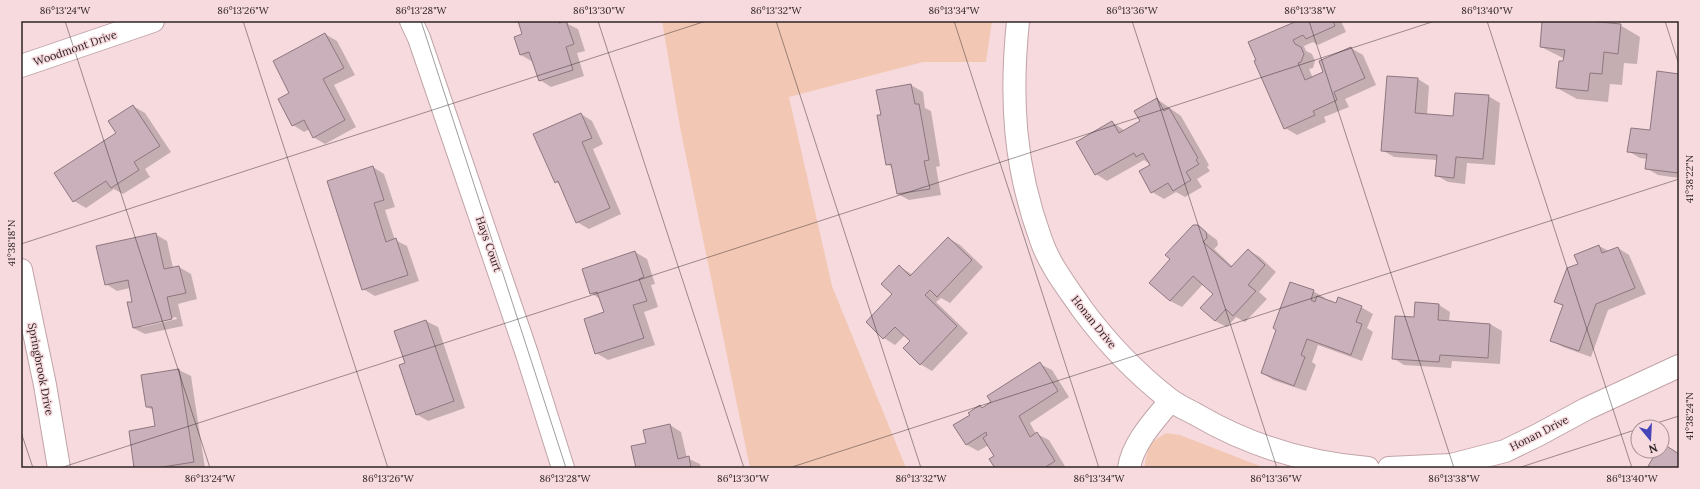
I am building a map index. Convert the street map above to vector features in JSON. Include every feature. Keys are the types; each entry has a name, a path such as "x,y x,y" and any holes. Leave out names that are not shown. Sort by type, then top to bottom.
{"street":[{"name":"Woodmont Drive","path":"21,66 153,21"},
{"name":"Hays Court","path":"411,21 427,61 524,347 563,468"},
{"name":"Honan Drive","path":"1018,21 1013,94 1014,120 1020,168 1041,242 1059,277 1104,339 1171,400 1248,442 1295,456 1340,466 1368,468"},
{"name":"Springbrook Drive","path":"21,270 45,385 59,468"},
{"name":"Honan Drive","path":"1389,468 1508,459 1538,435 1586,409 1679,366"},
{"path":"1128,468 1130,459 1145,432 1171,400"}],"shaded area":[{"path":"662,21 992,21 986,62 923,62 789,97 832,286 906,468 750,468 680,127"},
{"path":"1166,433 1180,435 1265,468 1144,468 1149,444"}],"building":[{"path":"518,21 559,21 559,23 566,21 574,44 566,47 573,70 539,81 529,52 520,55 514,37 522,34"},
{"path":"1297,21 1333,21 1335,26 1306,39 1303,35 1293,40 1295,44 1301,47 1304,54 1301,62 1298,63 1305,80 1323,72 1319,61 1351,47 1365,78 1334,92 1337,100 1313,111 1315,115 1284,129 1254,61 1256,60 1248,42"},
{"path":"1542,21 1589,21 1621,24 1618,54 1604,52 1602,74 1590,73 1588,91 1556,88 1559,61 1563,61 1565,50 1540,47"},
{"path":"325,33 344,68 323,79 345,120 313,138 304,120 292,126 278,99 289,93 273,61"},
{"path":"1657,71 1679,74 1679,173 1645,169 1647,154 1627,152 1631,128 1650,130"},
{"path":"1387,76 1418,78 1415,113 1453,116 1455,93 1489,95 1483,159 1456,157 1454,178 1435,176 1437,155 1381,151"},
{"path":"911,84 915,104 919,104 929,160 924,161 930,189 897,194 891,164 886,165 877,115 881,115 876,90"},
{"path":"1157,98 1164,111 1169,108 1198,158 1196,160 1199,164 1186,172 1191,180 1173,191 1168,183 1151,193 1139,171 1150,165 1143,153 1136,157 1134,153 1095,175 1076,142 1112,121 1119,133 1140,121 1134,111"},
{"path":"133,105 160,146 134,162 139,170 111,188 106,181 73,202 54,173 116,133 108,121"},
{"path":"581,113 592,138 582,142 610,208 576,223 558,181 555,183 533,134"},
{"path":"373,166 384,200 374,203 386,242 396,238 408,275 362,290 327,181"},
{"path":"1193,225 1198,225 1206,232 1207,238 1203,242 1231,267 1248,249 1265,265 1248,285 1256,291 1233,316 1226,309 1215,321 1200,308 1213,294 1193,276 1170,301 1149,283 1170,259 1165,255"},
{"path":"156,233 164,269 179,266 186,293 167,297 172,319 133,328 127,302 132,302 128,280 105,285 96,246"},
{"path":"948,237 972,260 937,297 930,290 925,295 957,326 920,365 903,348 910,341 895,327 883,339 866,322 892,294 881,284 899,265 910,276"},
{"path":"1599,245 1602,253 1618,247 1635,288 1596,304 1579,351 1550,341 1563,305 1554,302 1567,268 1578,264 1574,255"},
{"path":"635,251 644,277 639,279 647,301 633,305 644,338 595,354 584,319 604,312 597,292 590,294 582,269"},
{"path":"1290,282 1314,290 1311,300 1315,302 1317,296 1336,303 1338,297 1362,306 1356,322 1362,324 1351,355 1307,339 1301,355 1305,357 1294,386 1261,373 1276,330 1273,328"},
{"path":"1415,302 1439,304 1438,320 1490,324 1488,358 1440,355 1439,362 1392,359 1395,316 1414,317"},
{"path":"426,320 454,401 416,415 399,365 405,363 394,331"},
{"path":"1040,362 1058,391 1019,416 1030,437 1037,432 1055,461 1044,468 995,468 989,459 994,456 983,438 987,435 986,432 966,445 953,425 970,415 968,413 980,405 982,408 991,402 987,396"},
{"path":"179,369 194,462 156,468 134,468 129,431 155,426 152,407 146,407 141,375"},
{"path":"670,424 678,459 689,456 691,468 636,468 631,446 646,443 643,430"},
{"path":"1670,448 1679,454 1679,468 1647,468 1652,459 1670,459"}]}
